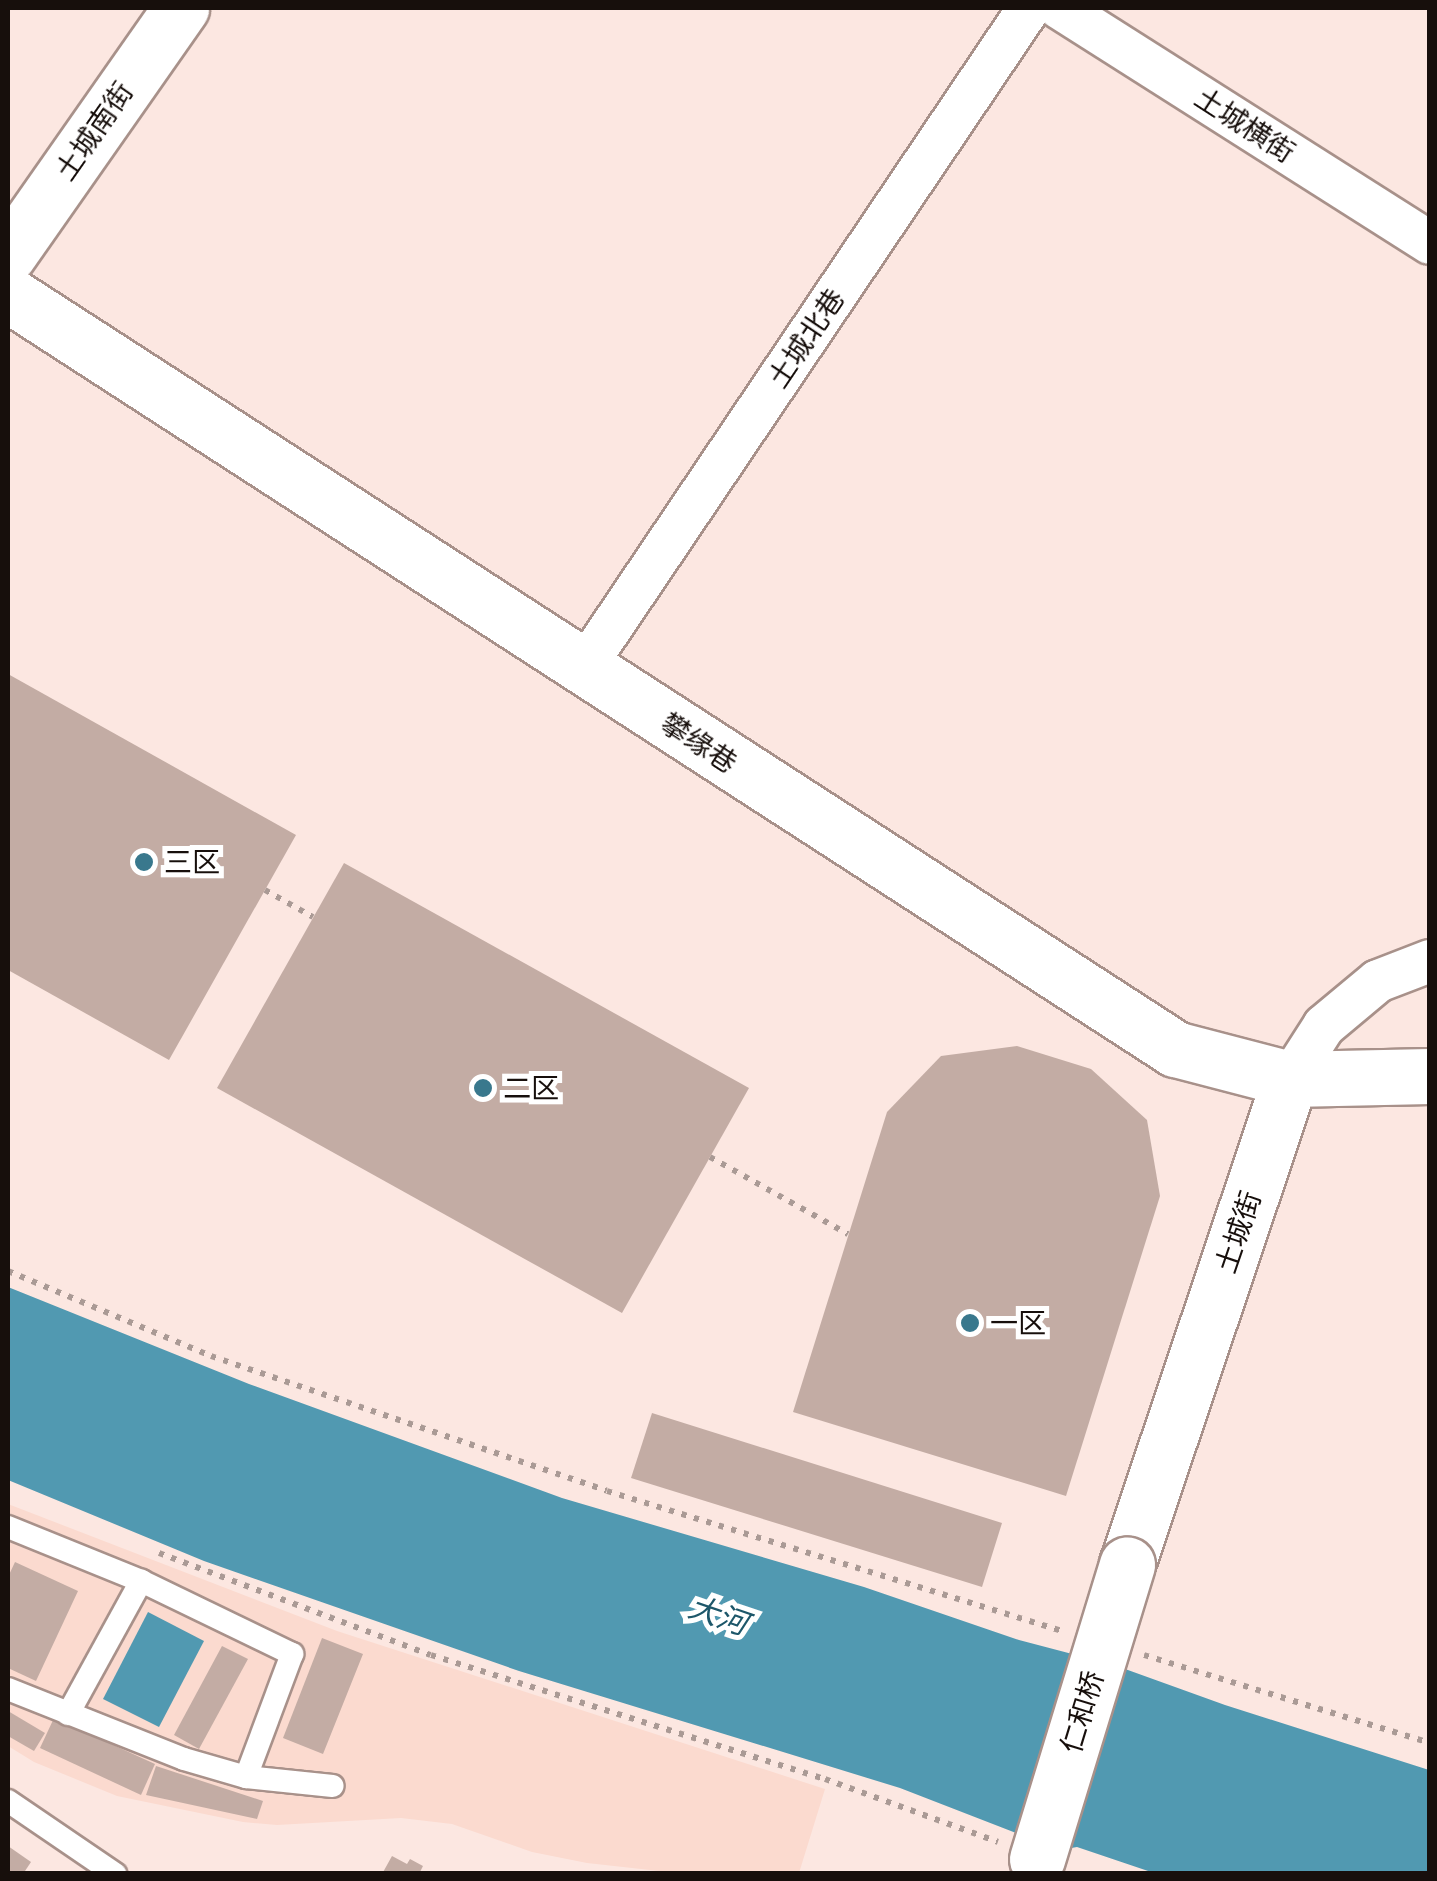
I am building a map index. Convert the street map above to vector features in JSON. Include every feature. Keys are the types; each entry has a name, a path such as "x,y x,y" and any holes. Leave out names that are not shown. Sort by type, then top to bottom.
{"street":[{"name":"土城南街","path":"8,255 182,8"},
{"name":"土城北巷","path":"583,669 1028,8"},
{"name":"土城横街","path":"1060,8 1430,243"},
{"name":"攀缘巷","path":"8,294 583,669 1176,1048 1290,1079 1430,1076"},
{"name":"土城街","path":"1126,1564 1290,1079 1324,1026 1378,981 1430,960"},
{"name":"仁和桥","path":"1026,1859 1126,1564"}],"lane":[{"path":"8,1528 141,1581 292,1654 246,1777"},
{"path":"68,1714 141,1581"},
{"path":"8,1689 184,1759 246,1777 333,1786"},
{"path":"8,1801 115,1874"}],"path":[{"path":"265,890 313,917"},
{"path":"710,1157 848,1234"},
{"path":"8,1271 211,1356 608,1492 1079,1636"},
{"path":"140,1546 430,1655 825,1779 1026,1859"},
{"path":"1136,1653 1430,1744"}],"shaded area":[{"path":"8,1504 337,1631 825,1789 799,1873 686,1874 587,1863 532,1852 452,1824 401,1818 277,1825 243,1822 117,1796 34,1762 8,1746"}],"water":[{"name":"大河","path":"8,1287 249,1384 562,1498 864,1587 1019,1640 1114,1665 1429,1770 1429,1873 1154,1873 1077,1847 1060,1850 900,1788 519,1671 204,1561 8,1480"},
{"path":"148,1612 204,1641 159,1727 103,1699"}],"building":[{"name":"三区","path":"8,674 296,835 169,1060 8,970"},
{"name":"二区","path":"344,863 749,1088 622,1313 217,1088"},
{"name":"一区","path":"1017,1046 1091,1069 1147,1120 1160,1196 1066,1496 793,1412 887,1112 941,1056"},
{"path":"652,1413 1002,1523 982,1587 631,1478"},
{"path":"15,1562 78,1591 36,1681 8,1668 8,1577"},
{"path":"322,1638 363,1654 323,1754 283,1738"},
{"path":"222,1646 248,1659 199,1749 174,1735"},
{"path":"8,1711 45,1733 34,1751 8,1736"},
{"path":"54,1718 155,1764 141,1795 40,1748"},
{"path":"156,1766 263,1801 257,1819 146,1795"},
{"path":"8,1846 31,1862 23,1874 8,1874"},
{"path":"392,1856 407,1864 410,1859 423,1866 419,1874 382,1874"}],"place":[{"name":"三区","path":"144,862"},
{"name":"二区","path":"483,1088"},
{"name":"一区","path":"970,1323"}]}
